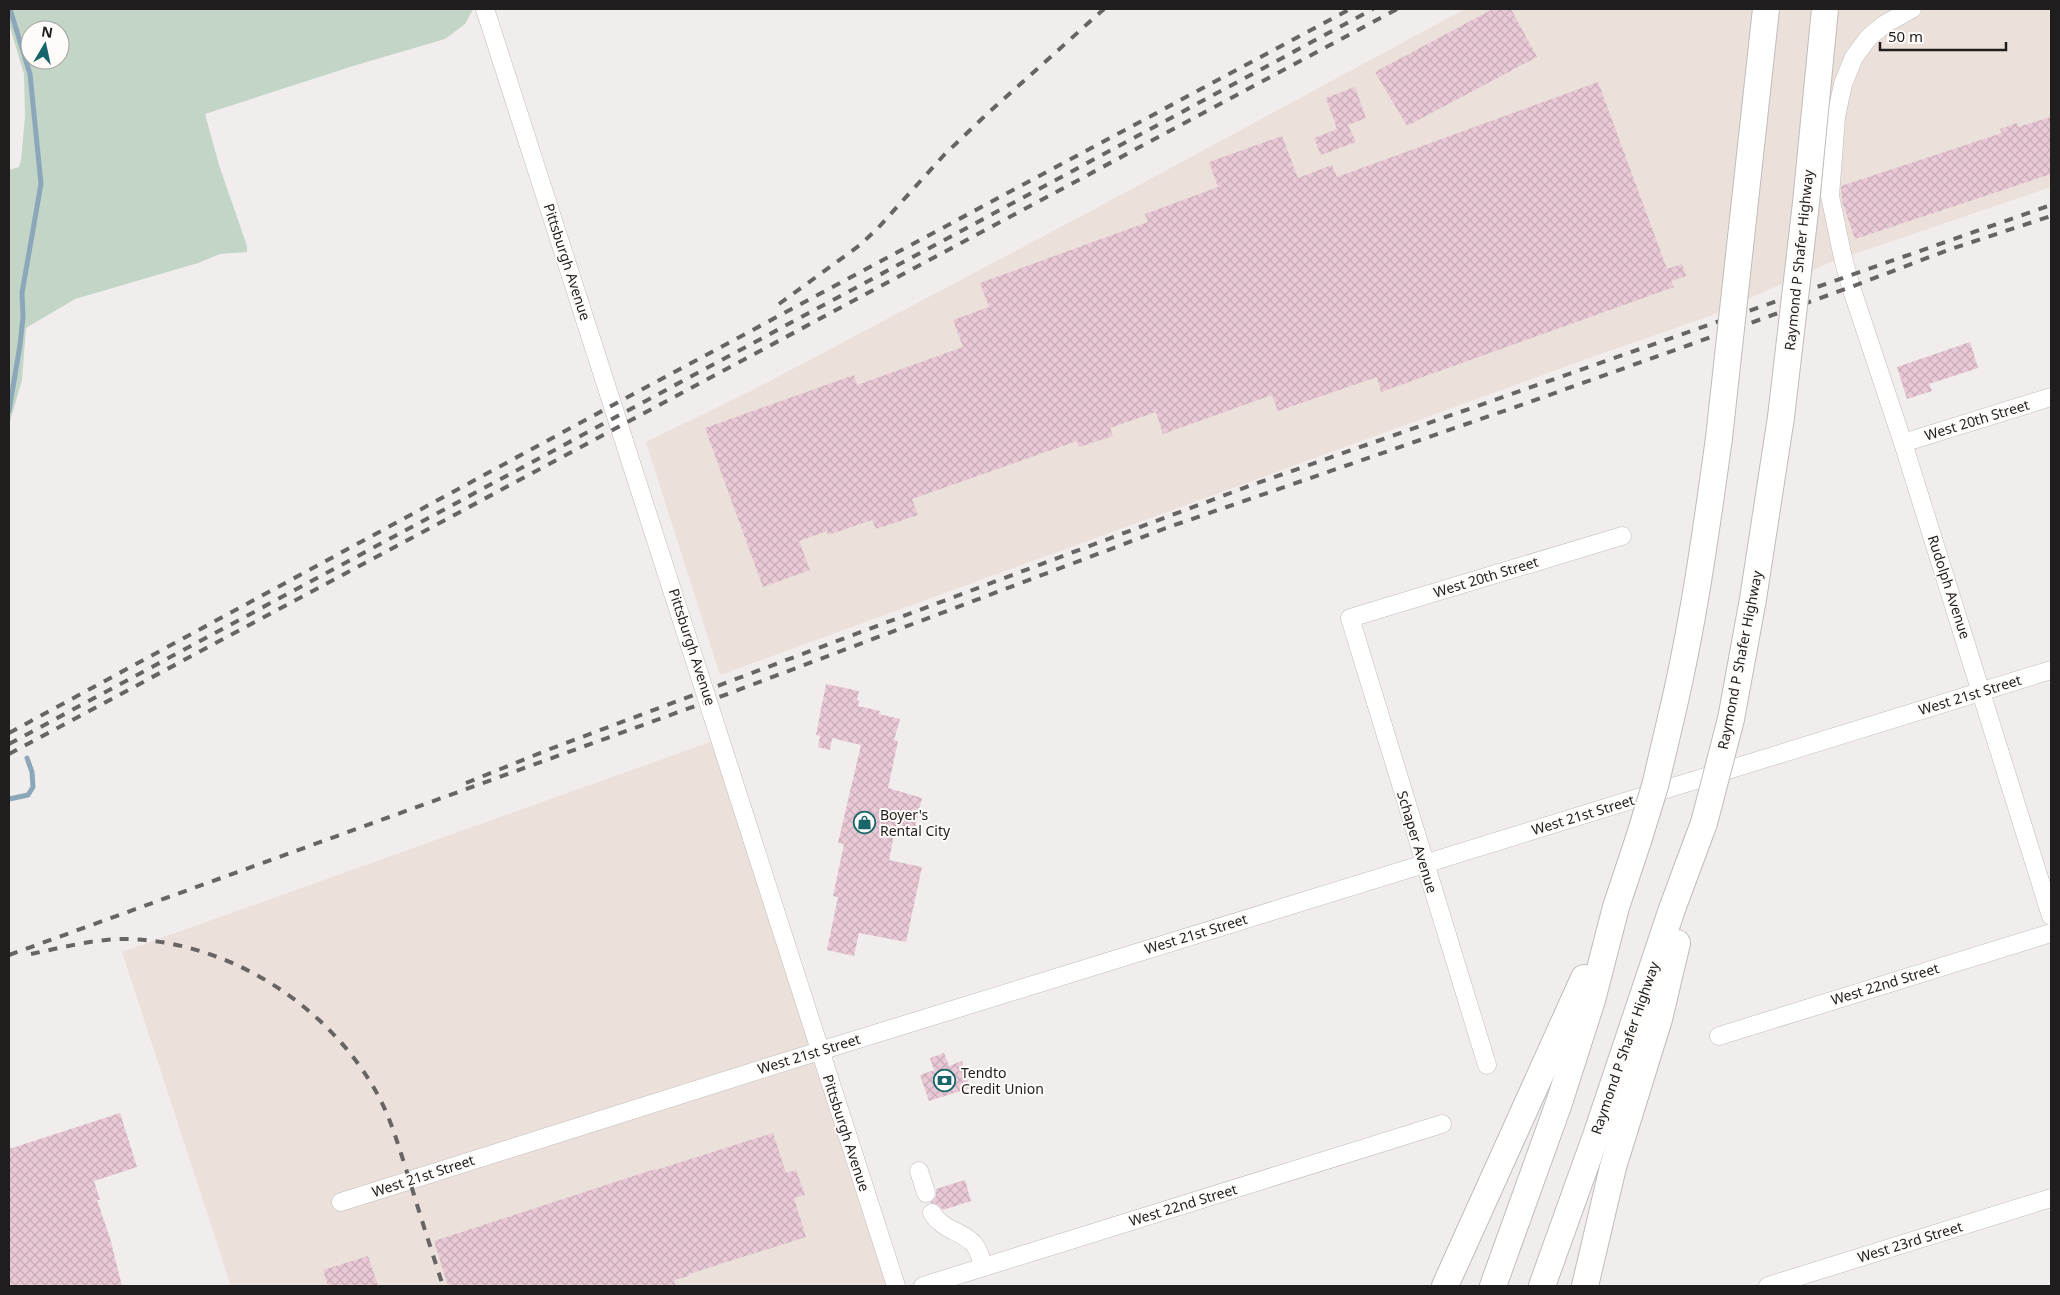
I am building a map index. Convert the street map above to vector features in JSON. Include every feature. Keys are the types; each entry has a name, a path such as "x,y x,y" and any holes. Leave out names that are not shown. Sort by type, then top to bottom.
{"highway":[{"path":"1493,1286 1559,1104 1592,1000 1616,907 1655,786 1685,662 1719,438 1766,9"},
{"name":"Raymond P Shafer Highway","path":"1542,1286 1600,1124 1672,909 1704,823 1731,719 1754,590 1781,418 1806,203 1825,9"},
{"path":"1585,1286 1612,1167 1659,1019 1704,823"},
{"path":"1445,1286 1616,907"}],"street":[{"name":"Pittsburgh Avenue","path":"485,9 896,1286"},
{"name":"Rudolph Avenue","path":"1912,9 1885,24 1869,37 1854,57 1843,84 1836,118 1830,189 1833,214 1843,258 1982,692 2051,916"},
{"name":"West 20th Street","path":"1903,443 2051,397"},
{"name":"West 20th Street","path":"1350,618 1622,536"},
{"name":"Schaper Avenue","path":"1350,618 1487,1065"},
{"name":"West 21st Street","path":"342,1202 820,1051 2051,670"},
{"name":"West 22nd Street","path":"1719,1036 2051,933"},
{"name":"West 22nd Street","path":"923,1286 1442,1124"},
{"path":"919,1171 926,1193"},
{"name":"West 23rd Street","path":"1768,1286 2051,1198"},
{"path":"932,1213 946,1228 974,1244 984,1267"}],"shaded area":[{"path":"1465,9 2051,9 2051,187 1831,262 1707,317 1589,358 720,675 646,442 751,391 1091,211"},
{"path":"716,740 887,1286 231,1286 122,952"}],"green space":[{"path":"9,9 473,9 465,24 445,39 353,66 205,114 219,165 247,246 247,252 220,254 198,263 75,299 26,328 22,380 9,425 9,170 19,167 21,160 25,117 23,70 70,70 70,20 20,20 20,61 9,24"}],"building":[{"path":"1493,9 1511,9 1537,57 1407,126 1375,72"},
{"path":"1598,82 1667,269 1682,264 1686,276 1671,281 1674,287 1381,392 1377,377 1278,411 1272,395 1163,434 1156,412 1110,428 1113,436 1079,447 1077,441 912,499 918,515 876,529 872,520 828,535 827,531 799,541 810,570 763,587 705,428 854,375 857,385 963,347 953,320 989,307 980,283 1148,222 1145,214 1218,187 1209,162 1282,136 1298,178 1332,165 1337,177"},
{"path":"1355,87 1366,118 1348,125 1356,142 1321,155 1314,138 1340,128 1337,129 1326,98"},
{"path":"2051,117 2051,174 1855,239 1842,201 1841,186 2002,133 2000,129 2017,123 2018,127"},
{"path":"1970,342 1978,368 1929,384 1932,391 1907,399 1897,367"},
{"path":"826,684 859,691 858,706 880,711 879,714 900,719 894,740 898,741 888,788 922,798 914,831 896,826 889,860 922,867 906,942 859,933 854,956 827,950 838,897 833,896 844,844 838,843 861,745 832,738 830,750 818,747 820,736 816,735"},
{"path":"944,1053 949,1066 962,1061 970,1088 929,1101 920,1075 934,1070 930,1058"},
{"path":"120,1113 137,1167 94,1181 100,1200 97,1200 110,1238 122,1286 9,1286 9,1149"},
{"path":"773,1133 786,1173 796,1170 805,1195 794,1198 806,1237 689,1274 689,1276 674,1280 676,1286 448,1286 434,1241 655,1169"},
{"path":"965,1180 971,1201 943,1210 937,1204 930,1203 936,1196 936,1189"},
{"path":"368,1256 378,1286 328,1286 323,1270"}],"waterway":[{"path":"9,411 20,345 23,317 22,293 41,184 30,74 10,9"},
{"path":"9,799 28,795 33,787 32,772 27,758"}],"railway":[{"path":"779,304 860,245 878,228 944,155 1104,9"},
{"path":"9,733 613,405 1350,9"},
{"path":"9,744 1373,9"},
{"path":"9,754 1397,9"},
{"path":"466,783 550,749 1249,486 2051,205"},
{"path":"9,955 709,701 1169,527 1524,404 1851,287 1948,250 2051,216"},
{"path":"31,954 98,941 120,939 159,942 198,950 235,964 270,983 303,1006 333,1033 358,1064 379,1097 395,1135 443,1286"}],"place":[{"name":"Boyer's Rental City","path":"864,823"},
{"name":"Tendto Credit Union","path":"945,1081"}]}
